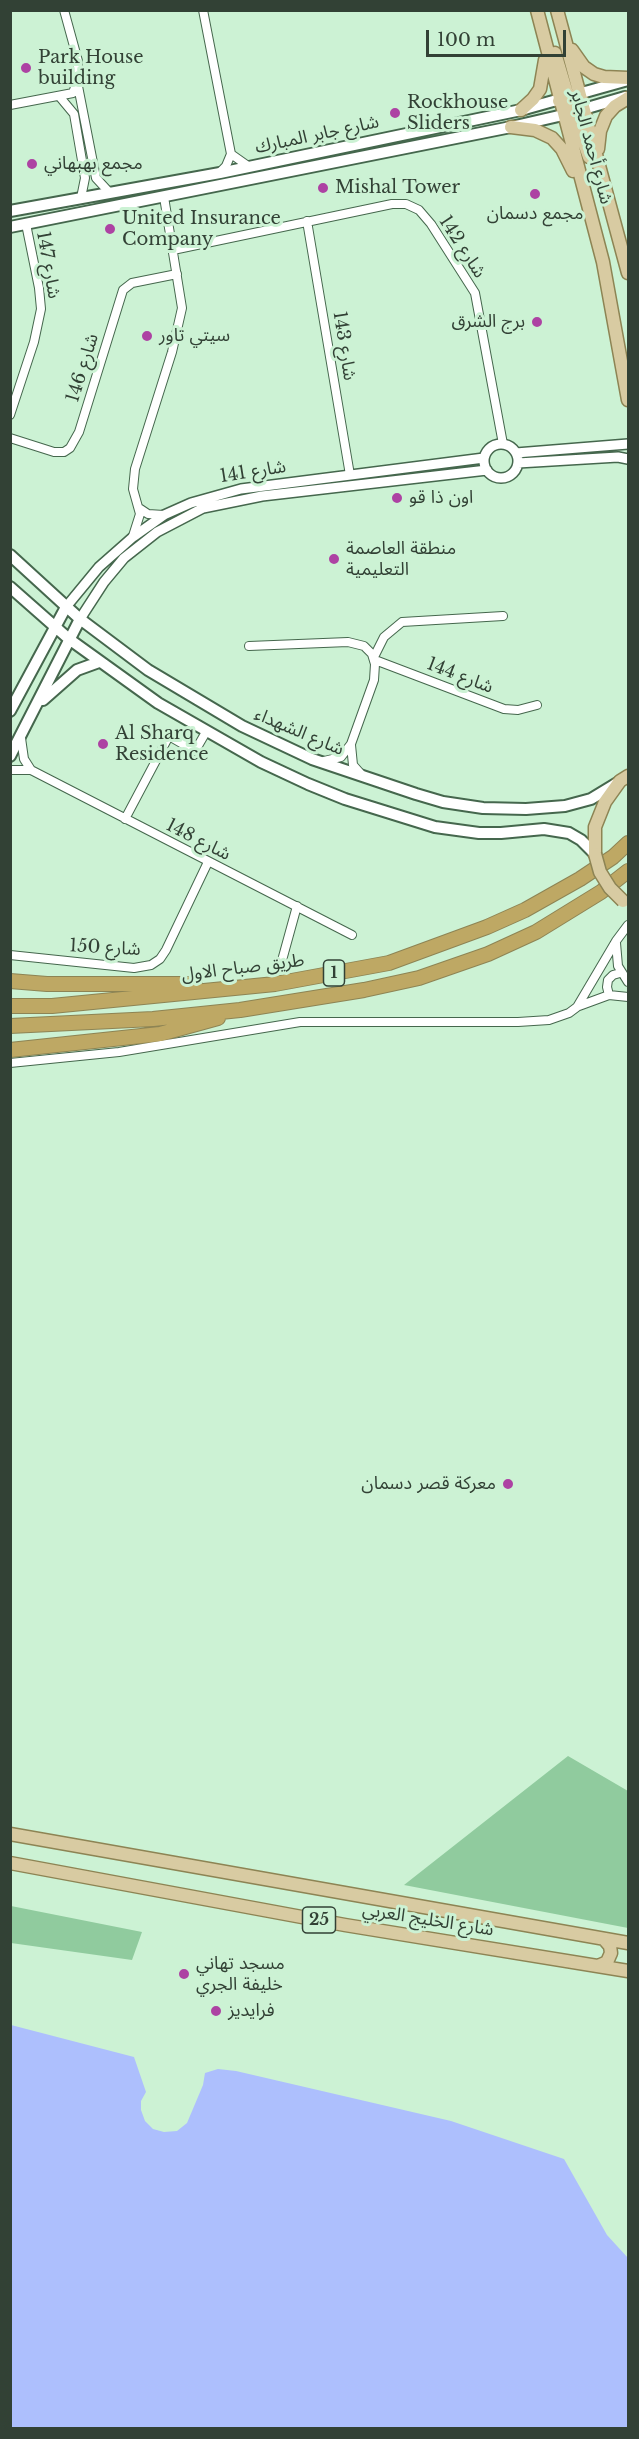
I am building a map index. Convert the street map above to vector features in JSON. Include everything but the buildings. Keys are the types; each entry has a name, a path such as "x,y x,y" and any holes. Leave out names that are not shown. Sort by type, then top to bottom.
{"highway":[{"name":"طريق صباح الاول","path":"10,1006 52,1006 276,984 389,963 487,927 525,910 580,879 613,857 628,843"},
{"name":"1","path":"10,1026 153,1018 240,1010 364,990 419,978 456,967 536,932 601,892 628,871"},
{"path":"10,981 47,984 276,984"},
{"path":"10,1050 160,1034 200,1024 240,1010"}],"main road":[{"name":"شارع أحمد الجابر","path":"557,10 565,37 569,98"},
{"name":"شارع أحمد الجابر","path":"538,16 545,44 598,162 628,273"},
{"path":"538,16 554,47 598,182 608,198"},
{"path":"565,37 579,60 591,73 604,77 628,79"},
{"path":"521,110 533,99 542,84 545,44"},
{"name":"شارع جابر المبارك","path":"10,211 220,173 521,110 569,98 628,79"},
{"path":"598,162 599,137 604,119 612,108 628,97"},
{"name":"شارع جابر المبارك","path":"10,226 511,127 628,97"},
{"name":"شارع أحمد الجابر","path":"574,112 585,195 606,273 628,400"},
{"path":"511,127 540,131 555,140 562,149 585,195"},
{"name":"شارع الشهداء","path":"10,555 80,619 127,655 172,685 242,726 312,759 443,802 483,808 565,806 591,799 624,779"},
{"path":"10,587 69,639 158,704 206,732 308,784 395,816 458,831 501,833 557,830 569,833 581,840 595,854"},
{"path":"10,711 66,607"},
{"path":"10,756 80,619"},
{"path":"36,706 77,670 99,662"},
{"path":"624,779 605,802 595,827 595,854 600,872 610,888 626,903"},
{"name":"شارع الخليج العربي","path":"10,1834 628,1942"},
{"name":"شارع الخليج العربي","path":"10,1863 345,1925 628,1971"},
{"path":"598,1966 607,1962 612,1953 609,1943 603,1939"}],"street":[{"path":"64,10 78,61 77,81 96,178 109,192"},
{"path":"203,10 231,154 220,173"},
{"path":"10,105 73,93 77,81"},
{"path":"59,96 74,114 86,178 81,198"},
{"path":"231,154 248,166"},
{"path":"133,537 139,522 139,508 133,489 133,476 179,325 182,308 164,197"},
{"name":"شارع 142","path":"172,250 392,204 406,204 419,210 431,224 475,293 503,444"},
{"name":"شارع 143","path":"308,221 350,475"},
{"name":"شارع 147","path":"10,415 34,342 41,309 26,224"},
{"name":"شارع 146","path":"10,438 54,452 64,452 70,448 79,432 123,290 132,283 177,274"},
{"path":"503,444 508,446 517,458 513,473 502,478 491,475 484,458 491,447 503,444"},
{"path":"517,458 628,444"},
{"path":"517,458 621,457 628,459"},
{"name":"شارع 141","path":"66,607 99,567 133,537 164,514 191,502 224,492 484,458"},
{"name":"شارع 141","path":"80,619 104,582 124,558 157,532 203,508 262,496 487,470"},
{"path":"139,508 148,514 164,514"},
{"path":"312,759 324,761 337,759 351,744 374,680 374,658 384,637 402,622 503,616"},
{"name":"شارع 144","path":"249,646 348,642 364,646 374,658 504,709 518,710 537,705"},
{"path":"125,819 169,736 195,751 206,732"},
{"path":"21,738 24,759 31,770"},
{"path":"351,744 353,765 362,775"},
{"name":"شارع 148","path":"10,770 31,770 352,935"},
{"name":"شارع 150","path":"10,955 134,968 151,965 160,959 166,950 208,862"},
{"path":"281,964 297,906"},
{"path":"577,1007 628,925"},
{"path":"616,941 620,972 628,982"},
{"path":"609,995 608,980 620,972"},
{"path":"10,1063 118,1052 300,1022 549,1020 609,995 628,997"}],"green space":[{"path":"568,1756 628,1791 628,1928 404,1885"},
{"path":"11,1906 142,1932 132,1960 11,1943"}],"water":[{"path":"11,2025 134,2057 146,2092 141,2101 145,2121 153,2129 164,2132 177,2131 187,2123 203,2085 205,2073 218,2069 236,2071 451,2121 564,2159 607,2235 628,2258 628,2428 11,2428"}],"place":[{"name":"Park House building","path":"26,68"},
{"name":"Rockhouse Sliders","path":"395,113"},
{"name":"مجمع بهبهاني","path":"32,164"},
{"name":"Mishal Tower","path":"323,188"},
{"name":"مجمع دسمان","path":"535,194"},
{"name":"United Insurance Company","path":"110,229"},
{"name":"برج الشرق","path":"537,322"},
{"name":"سيتي تاور","path":"147,336"},
{"name":"اون ذا قو","path":"397,498"},
{"name":"منطقة العاصمة التعليمية","path":"334,559"},
{"name":"Al Sharq Residence","path":"103,744"},
{"name":"معركة قصر دسمان","path":"508,1484"},
{"name":"مسجد تهاني خليفة الجري","path":"184,1974"},
{"name":"فرايديز","path":"216,2011"}]}
